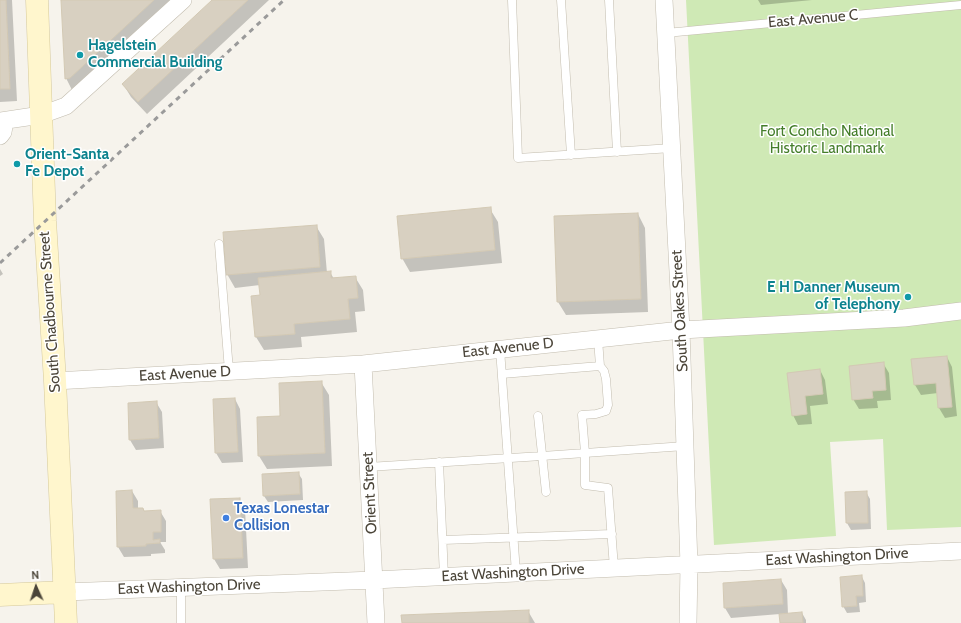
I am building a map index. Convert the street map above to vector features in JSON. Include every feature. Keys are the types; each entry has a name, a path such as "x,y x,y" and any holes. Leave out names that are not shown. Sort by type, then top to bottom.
{"main road":[{"name":"South Chadbourne Street","path":"37,0 45,221 55,381 66,623"},
{"path":"0,595 65,592"}],"street":[{"path":"2,126 41,116 66,106 184,0"},
{"name":"South Oakes Street","path":"664,0 681,330 689,565 688,623"},
{"name":"East Avenue D","path":"55,381 364,364 681,330 904,318 961,312"},
{"name":"Orient Street","path":"364,364 376,623"},
{"name":"East Washington Drive","path":"65,592 374,580 961,551"}],"lane":[{"path":"512,0 518,158 672,148"},
{"path":"562,0 571,155"},
{"path":"609,0 616,152"},
{"name":"East Avenue C","path":"666,33 961,5"},
{"path":"219,244 229,371"},
{"path":"598,339 600,366 604,371 606,379 608,405 606,411 596,414 582,415 585,453 585,485 608,488 614,568"},
{"path":"500,349 516,573"},
{"path":"502,374 600,366"},
{"path":"538,416 546,492"},
{"path":"368,467 685,446"},
{"path":"439,462 444,576"},
{"path":"443,540 612,534"},
{"path":"181,588 181,623"}],"green space":[{"name":"Fort Concho National Historic Landmark","path":"686,0 961,0 961,527 887,530 883,439 830,442 836,536 714,545"}],"building":[{"path":"0,0 6,0 10,89 0,89"},
{"name":"Hagelstein Commercial Building","path":"61,0 154,0 70,78 65,79"},
{"path":"212,0 248,0 138,102 122,84"},
{"path":"491,207 495,250 401,259 397,216"},
{"path":"638,213 641,299 557,302 554,216"},
{"path":"317,225 320,267 226,275 223,232"},
{"path":"331,271 331,278 356,276 358,298 348,299 350,319 294,324 295,334 255,337 251,296 260,295 258,278"},
{"path":"947,356 952,407 938,408 936,383 914,385 911,359"},
{"path":"884,362 886,390 872,391 873,398 852,400 849,366"},
{"path":"820,369 823,394 805,396 807,414 792,416 787,373"},
{"path":"322,381 325,453 258,456 257,417 280,416 279,383"},
{"path":"235,398 238,452 215,453 213,399"},
{"path":"157,401 159,438 129,440 128,403"},
{"path":"299,472 300,494 263,496 262,474"},
{"path":"132,490 133,508 143,508 144,511 161,510 161,532 153,532 153,540 160,539 160,543 146,544 146,546 117,547 116,491"},
{"path":"867,491 868,523 846,523 845,492"},
{"path":"240,498 243,558 213,559 210,499"},
{"path":"862,575 863,596 856,596 857,606 842,607 840,577"},
{"path":"781,579 783,604 724,608 723,583"},
{"path":"529,610 529,623 402,623 401,615"},
{"path":"802,612 803,623 780,623 779,614"}],"railway":[{"path":"0,263 284,0"}],"place":[{"name":"Hagelstein Commercial Building","path":"80,55"},
{"name":"Orient-Santa Fe Depot","path":"17,164"},
{"name":"E H Danner Museum of Telephony","path":"908,297"},
{"name":"Texas Lonestar Collision","path":"226,518"}]}
